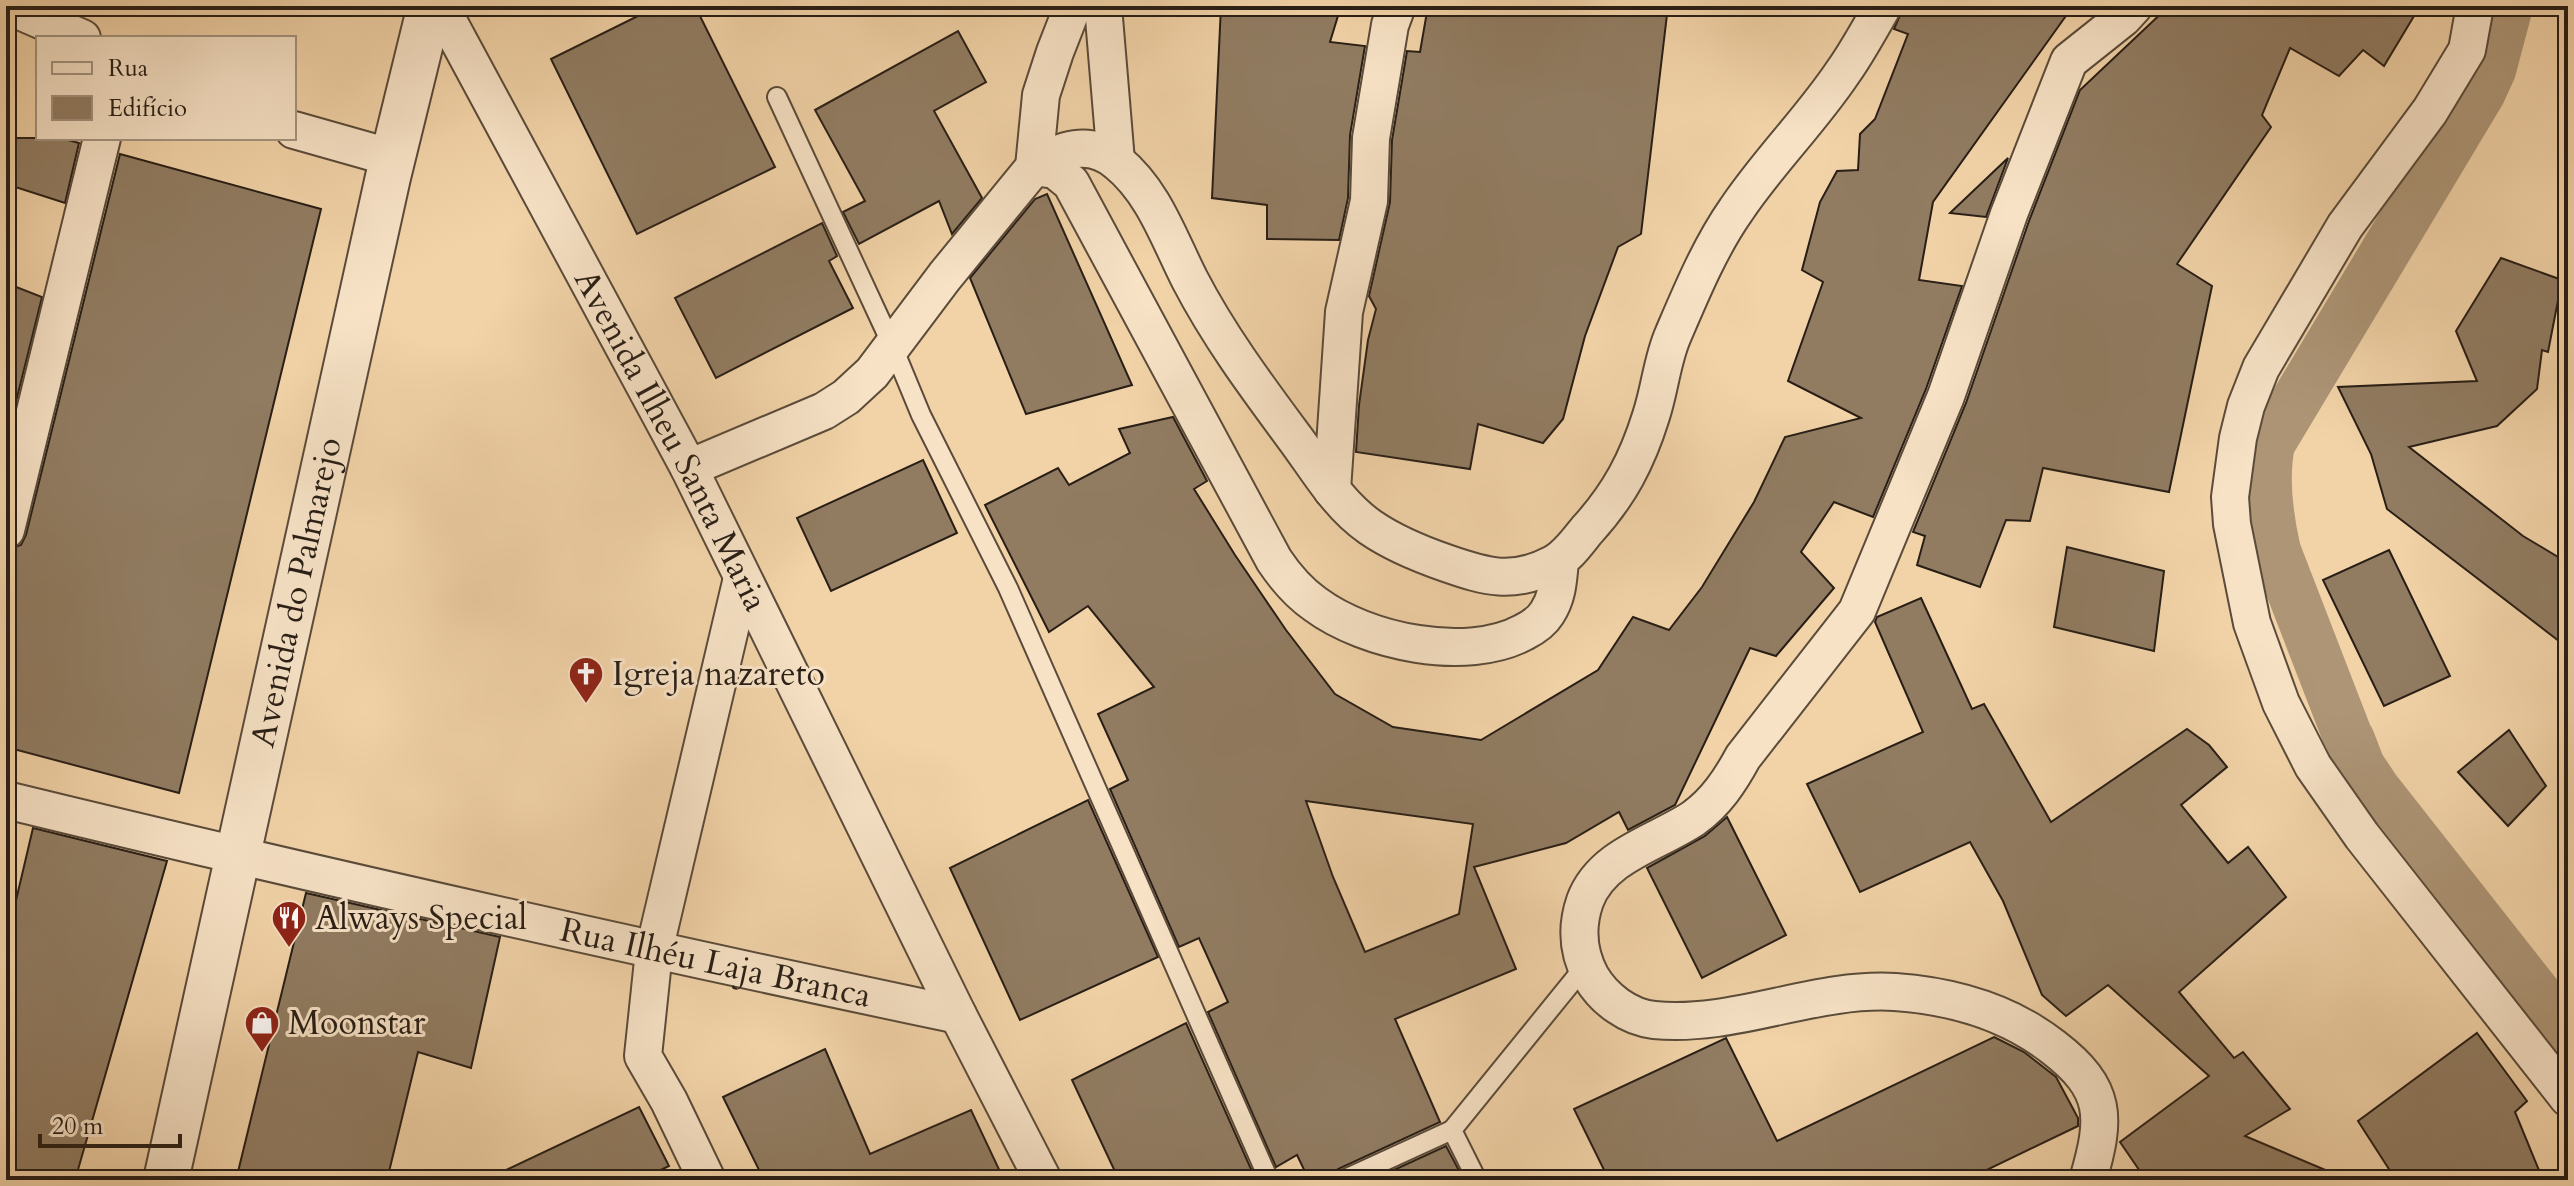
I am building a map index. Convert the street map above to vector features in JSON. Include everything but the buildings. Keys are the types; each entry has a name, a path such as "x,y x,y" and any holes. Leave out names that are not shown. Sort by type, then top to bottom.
{"street":[{"path":"8,6 77,36"},
{"name":"Avenida do Palmarejo","path":"166,1180 393,158 430,6"},
{"name":"Avenida Ilheu Santa Maria","path":"440,6 689,468 958,1015 1043,1180"},
{"path":"1034,167 1041,95 1073,6"},
{"path":"1103,6 1116,161"},
{"path":"1332,490 1344,312 1369,201 1371,138 1390,25 1397,6"},
{"path":"689,468 824,411 846,397 872,373 945,276 1034,167 1052,154 1075,148 1096,150 1116,161 1146,193 1189,279 1247,375 1342,503 1371,527 1401,545 1489,577 1510,578 1536,573 1560,561 1606,510 1630,473 1651,416 1671,339 1711,255 1735,211 1842,74 1883,6"},
{"path":"2088,1180 2099,1141 2100,1117 2095,1094 2086,1076 2067,1058 2013,1021 1959,1003 1894,992 1814,998 1714,1017 1652,1020 1629,1013 1609,1000 1596,985 1585,966 1579,925 1586,899 1598,879 1614,863 1694,818 1715,800 1743,757 1857,611 1946,396 2009,214 2069,61 2134,6"},
{"path":"2475,6 2467,50 2430,111 2345,226 2261,368 2238,438 2230,497 2232,524 2252,623 2281,703 2313,766 2362,836 2568,1098"},
{"path":"296,131 393,158"},
{"path":"6,530 102,140"},
{"path":"1034,167 1055,170 1071,183 1274,560 1291,584 1317,606 1364,630 1445,648 1476,647 1507,641 1546,616 1558,592 1560,561"},
{"path":"707,1180 669,1101 643,1056 654,951 742,578"},
{"name":"Rua Ilhéu Laja Branca","path":"6,800 238,857 654,951 958,1015"}],"lane":[{"path":"777,97 892,345 921,415 1008,588 1269,1180"},
{"path":"1343,1180 1452,1130 1585,966"},
{"path":"1452,1130 1477,1180"}],"waterway":[{"path":"2346,732 2276,551 2267,498 2270,444 2481,92 2491,70 2508,6"},
{"path":"2350,740 2360,766 2376,790 2568,1034"}],"place":[{"name":"Igreja nazareto","path":"586,705"},
{"name":"Always Special","path":"289,949"},
{"name":"Moonstar","path":"262,1054"}]}
